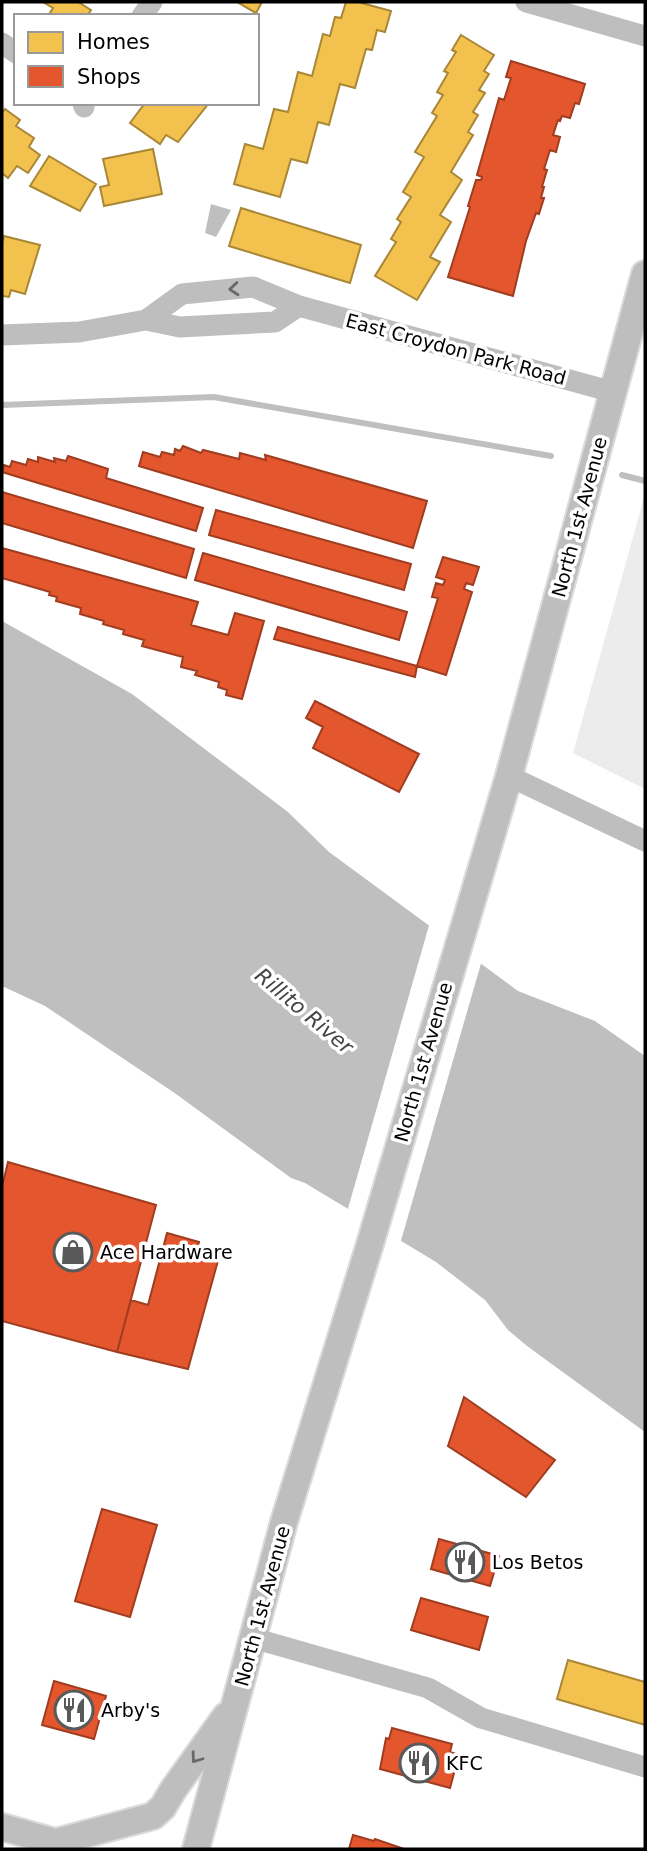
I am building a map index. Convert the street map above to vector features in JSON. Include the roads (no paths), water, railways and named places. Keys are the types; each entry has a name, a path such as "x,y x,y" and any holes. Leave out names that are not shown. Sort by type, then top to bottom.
{"main road":[{"name":"North 1st Avenue","path":"196,1849 284,1522 509,776 645,274"},
{"path":"2,1826 68,1846 109,1826 153,1816 163,1807 236,1703"}],"street":[{"path":"526,2 645,36"},
{"name":"East Croydon Park Road","path":"146,320 182,294 253,287 299,306 612,392"},
{"name":"East Croydon Park Road","path":"2,334 79,332 146,320 180,327 275,321 299,306"},
{"path":"509,776 645,841"},
{"path":"253,1638 428,1688 481,1718 645,1767"}],"water":[{"path":"211,204 231,210 216,237 205,233"},
{"name":"Rillito River","path":"2,621 132,694 288,812 329,852 518,991 595,1021 645,1056 645,1432 527,1346 508,1330 485,1300 436,1262 305,1183 291,1178 176,1094 45,1006 2,986"}],"waterway":[{"path":"2,405 214,397 551,456"},
{"path":"622,475 645,481"}],"place":[{"name":"Ace Hardware","path":"73,1252"},
{"name":"Los Betos","path":"465,1562"},
{"name":"Arby's","path":"74,1710"},
{"name":"KFC","path":"419,1763"}]}
